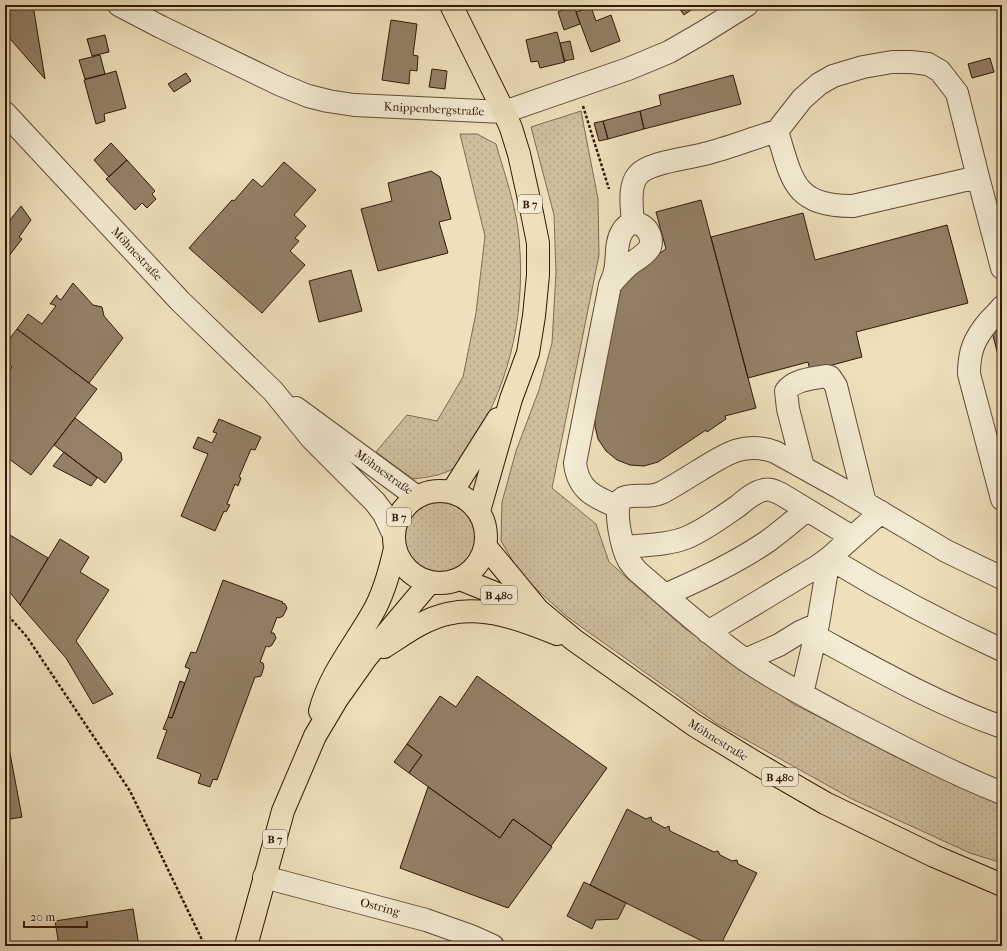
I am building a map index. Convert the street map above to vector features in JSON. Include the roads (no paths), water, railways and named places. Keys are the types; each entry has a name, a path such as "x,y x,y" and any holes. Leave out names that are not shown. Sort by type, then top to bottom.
{"main road":[{"name":"B 7","path":"451,5 511,128 538,243 538,275 534,316 528,353 511,399 479,511"},
{"name":"B 7","path":"452,492 511,399"},
{"name":"B 7","path":"315,736 319,714 335,673 378,602 390,570 396,523 400,513 417,497 428,492 440,490 452,492 471,502 479,511 487,534 486,547 477,566 460,579 445,583 430,582 420,579 412,573 404,566 399,558 394,541"},
{"name":"B 480","path":"486,547 538,610 574,640"},
{"name":"B 480","path":"460,579 538,610"},
{"name":"B 7","path":"246,946 264,877 284,811 315,736 366,658 430,582"},
{"path":"366,658 428,621 446,614 466,611 509,616 574,640"},
{"name":"Möhnestraße","path":"574,640 694,726 825,803 934,856 1002,886"}],"street":[{"name":"Knippenbergstraße","path":"120,5 281,85 308,96 354,105 504,112 628,69 669,52 747,5"},
{"path":"633,222 631,198 633,185 638,175 654,165 704,154 777,131 802,99 819,84 833,76 863,67 892,62 928,64 940,71 957,93 1002,268"},
{"name":"Möhnestraße","path":"5,113 180,301 273,391 312,439 375,502 384,514 394,541"},
{"path":"777,131 791,174 797,186 806,195 817,202 840,206 853,206 978,177"},
{"path":"610,285 620,273 650,247 649,234 645,227 640,224 633,222 628,224 620,234 618,241 615,271 610,285 575,463 576,474 585,489 603,501 618,508"},
{"path":"1002,307 977,338 972,347 969,360 969,374 1002,499"},
{"path":"803,467 788,409 786,391 790,386 798,382 826,376 830,378 836,386 873,508"},
{"name":"Möhnestraße","path":"273,391 417,497"},
{"path":"1002,578 946,551 803,467 775,452 764,448 742,449 728,453 663,492 654,495 624,498 620,502 618,508 618,520 624,547 629,561 664,595 708,632 745,660 802,694 930,762 1002,793"},
{"path":"624,547 660,543 688,537 763,490 773,490 852,537"},
{"path":"708,632 829,558 852,537 873,508"},
{"path":"664,595 706,577 746,555 769,540 807,510"},
{"path":"802,694 816,630 829,558"},
{"path":"829,558 970,636 1002,650"},
{"path":"745,660 779,645 800,632 816,630 906,685 953,707 1002,727"},
{"name":"Ostring","path":"264,877 411,916 457,938 493,946"}]}
